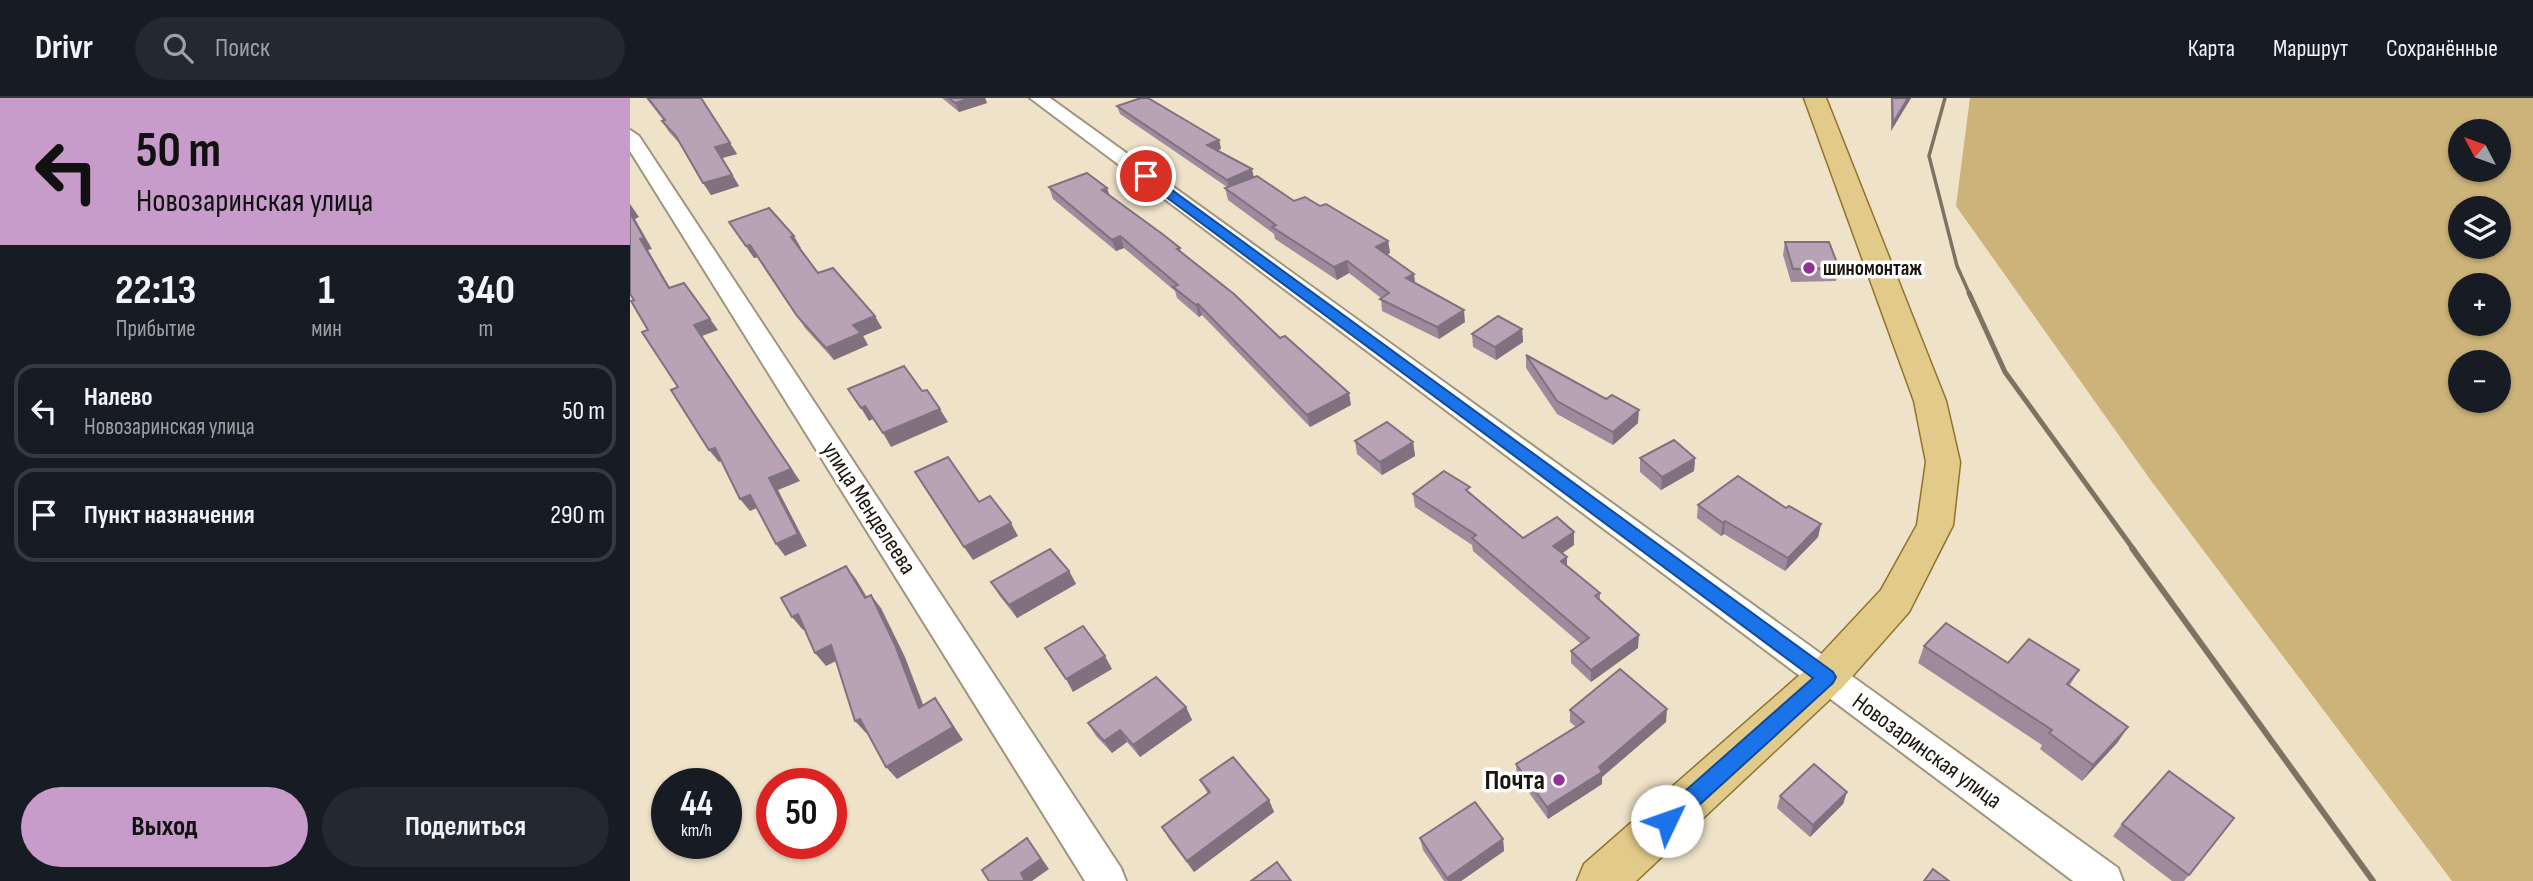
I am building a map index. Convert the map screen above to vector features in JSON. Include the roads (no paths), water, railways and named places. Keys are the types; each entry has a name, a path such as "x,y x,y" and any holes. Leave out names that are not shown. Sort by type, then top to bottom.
{"main road":[{"path":"1601,881 1826,677 1895,601 1935,525 1944,462 1930,401 1815,98"}],"street":[{"name":"Новозаринская улица","path":"1046,103 2104,881"},
{"name":"улица Менделеева","path":"630,136 1107,881"}],"railway":[{"path":"1945,98 1929,156 1957,266 1970,295"},
{"path":"1969,293 2005,372 2134,550"},
{"path":"2132,548 2373,881"}],"place":[{"name":"шиномонтаж","path":"1809,268"},
{"name":"Почта","path":"1559,780"}]}
